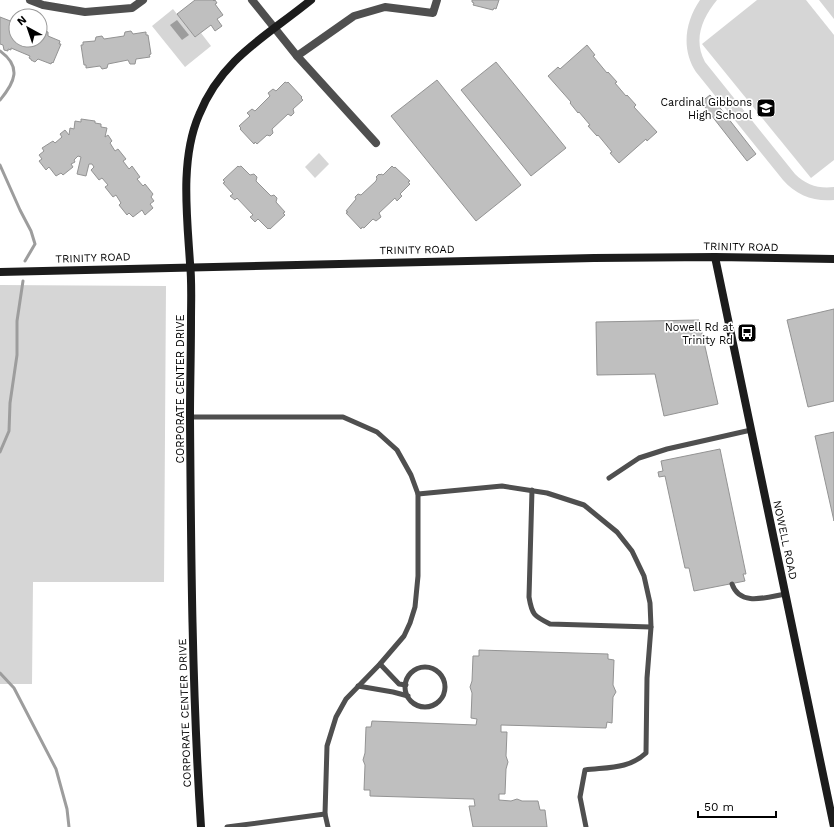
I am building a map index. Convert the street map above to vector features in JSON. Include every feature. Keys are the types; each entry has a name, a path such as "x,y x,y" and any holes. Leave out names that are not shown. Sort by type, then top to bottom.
{"street":[{"path":"30,0 43,5 85,12 132,8 143,0"},
{"path":"252,0 297,56 376,142"},
{"name":"CORPORATE CENTER DRIVE","path":"201,827 195,730 190,417 190,266 186,218 186,177 191,140 198,116 219,78 232,63 311,0"},
{"path":"297,56 354,16 385,7 433,13 436,0"},
{"name":"TRINITY ROAD","path":"0,272 190,266 586,258 715,257 834,259"},
{"name":"NOWELL ROAD","path":"715,257 834,827"}],"lane":[{"path":"190,417 343,417 377,432 397,450 411,475 418,494 418,576 415,607 404,636 346,700 336,717 327,746 325,814 328,827"},
{"path":"609,478 639,458 666,449 751,430"},
{"path":"418,494 502,486 547,493 584,504 617,532 632,551 644,576 650,603 651,627 647,678 646,753 638,761 622,766 586,770 580,797 586,827"},
{"path":"532,490 529,597 532,611 538,618 550,624 651,627"},
{"path":"732,584 735,591 741,597 754,599 785,594"},
{"path":"380,664 399,684 406,685"},
{"path":"422,667 432,668 441,674 445,684 444,694 438,703 429,707 418,706 410,700 408,696 405,691 406,680 412,672 422,667"},
{"path":"358,686 408,696"},
{"path":"227,827 325,814"}],"shaded area":[{"path":"700,0 717,0 707,14 701,30 701,54 705,62 795,174 804,181 818,187 834,187 834,200 813,199 794,190 788,185 696,72 688,54 687,36 691,17"},
{"path":"757,0 806,0 834,35 834,160 811,178 702,44"},
{"path":"819,0 834,0 834,19"},
{"path":"173,9 195,37 201,33 211,46 185,67 152,26"},
{"path":"177,20 189,35 182,40 170,25"},
{"path":"319,153 329,164 315,178 305,167"},
{"path":"0,285 166,286 164,582 33,582 32,684 0,684"}],"building":[{"path":"195,0 215,0 217,3 215,4 223,15 217,19 222,26 215,31 211,25 195,37 177,14"},
{"path":"472,0 499,0 496,9 494,8 493,10 473,5 474,3"},
{"path":"0,17 8,20 8,48 11,48 11,50 4,50 3,45 0,44"},
{"path":"131,31 133,34 146,32 146,35 148,35 151,54 149,55 150,57 136,59 135,64 130,64 128,60 108,64 107,68 102,69 100,66 86,68 86,65 84,65 81,45 83,45 83,42 95,41 96,37 102,36 104,39 124,36 125,32"},
{"path":"48,36 60,41 59,44 61,44 53,63 52,62 51,64 38,59 35,62 29,58 30,56 11,48 48,48"},
{"path":"587,45 595,55 593,56 607,73 608,72 617,82 615,83 636,105 634,107 657,132 647,141 646,139 619,163 598,135 597,136 588,126 590,125 579,112 578,113 570,103 571,102 548,76 558,67 560,69"},
{"path":"496,62 566,148 531,176 461,90"},
{"path":"437,80 521,185 476,221 391,116"},
{"path":"285,82 288,82 303,100 293,109 294,113 291,116 288,114 272,129 273,133 270,136 267,135 257,144 255,142 254,144 239,126 250,116 247,113 252,109 255,111 270,96 268,93 273,89 276,91"},
{"path":"710,95 756,154 747,161 701,102"},
{"path":"81,119 95,121 95,123 101,124 101,127 107,128 105,137 108,135 112,141 110,143 115,151 118,149 126,159 123,161 129,169 132,166 140,177 137,179 143,186 145,184 153,194 151,197 154,201 150,204 153,208 145,215 142,210 133,217 129,213 127,215 119,205 121,203 116,195 113,197 105,187 108,185 102,178 99,180 91,170 94,167 92,164 89,164 86,176 77,174 81,157 78,156 74,160 75,162 71,164 73,167 63,175 61,173 56,176 49,167 46,170 39,161 42,159 39,155 44,151 42,148 53,141 55,143 62,137 60,134 65,130 69,135 70,128 74,129 75,121 81,122"},
{"path":"238,166 241,166 250,175 254,174 257,177 256,181 271,196 274,195 277,198 276,202 285,212 283,213 285,215 270,229 268,229 258,219 255,222 250,217 253,215 237,198 235,200 230,196 233,194 223,183 225,182 223,180"},
{"path":"392,166 410,181 408,182 410,184 400,194 402,196 397,201 395,198 379,213 381,217 376,221 373,219 361,229 346,213 348,212 346,211 356,199 355,197 358,194 361,195 376,181 376,177 379,174 383,175"},
{"path":"834,309 834,401 808,407 787,320"},
{"path":"699,320 718,404 664,416 655,374 597,375 596,322"},
{"path":"834,432 834,521 815,436"},
{"path":"720,449 746,574 743,574 745,581 694,591 689,568 685,568 665,476 659,477 658,472 663,471 661,461"},
{"path":"479,650 608,654 608,659 614,660 613,685 616,692 613,697 612,723 607,722 606,728 501,725 501,732 507,732 506,756 508,762 506,769 505,794 499,794 499,800 511,801 517,799 522,801 538,801 540,810 545,810 547,827 473,827 469,806 475,806 474,799 370,796 370,790 364,790 365,765 363,760 365,753 366,727 371,727 372,721 476,725 477,719 471,718 472,693 470,687 472,681 473,656 479,656"}],"waterway":[{"path":"0,51 7,57 14,69 12,81 0,100"},
{"path":"0,165 31,231 35,244 25,261"},
{"path":"0,452 9,431 10,403 17,355 17,321 23,281"},
{"path":"0,673 14,688 56,769 67,809 69,827"}],"place":[{"name":"Cardinal Gibbons High School","path":"766,108"},
{"name":"Nowell Rd at Trinity Rd","path":"747,333"}]}
